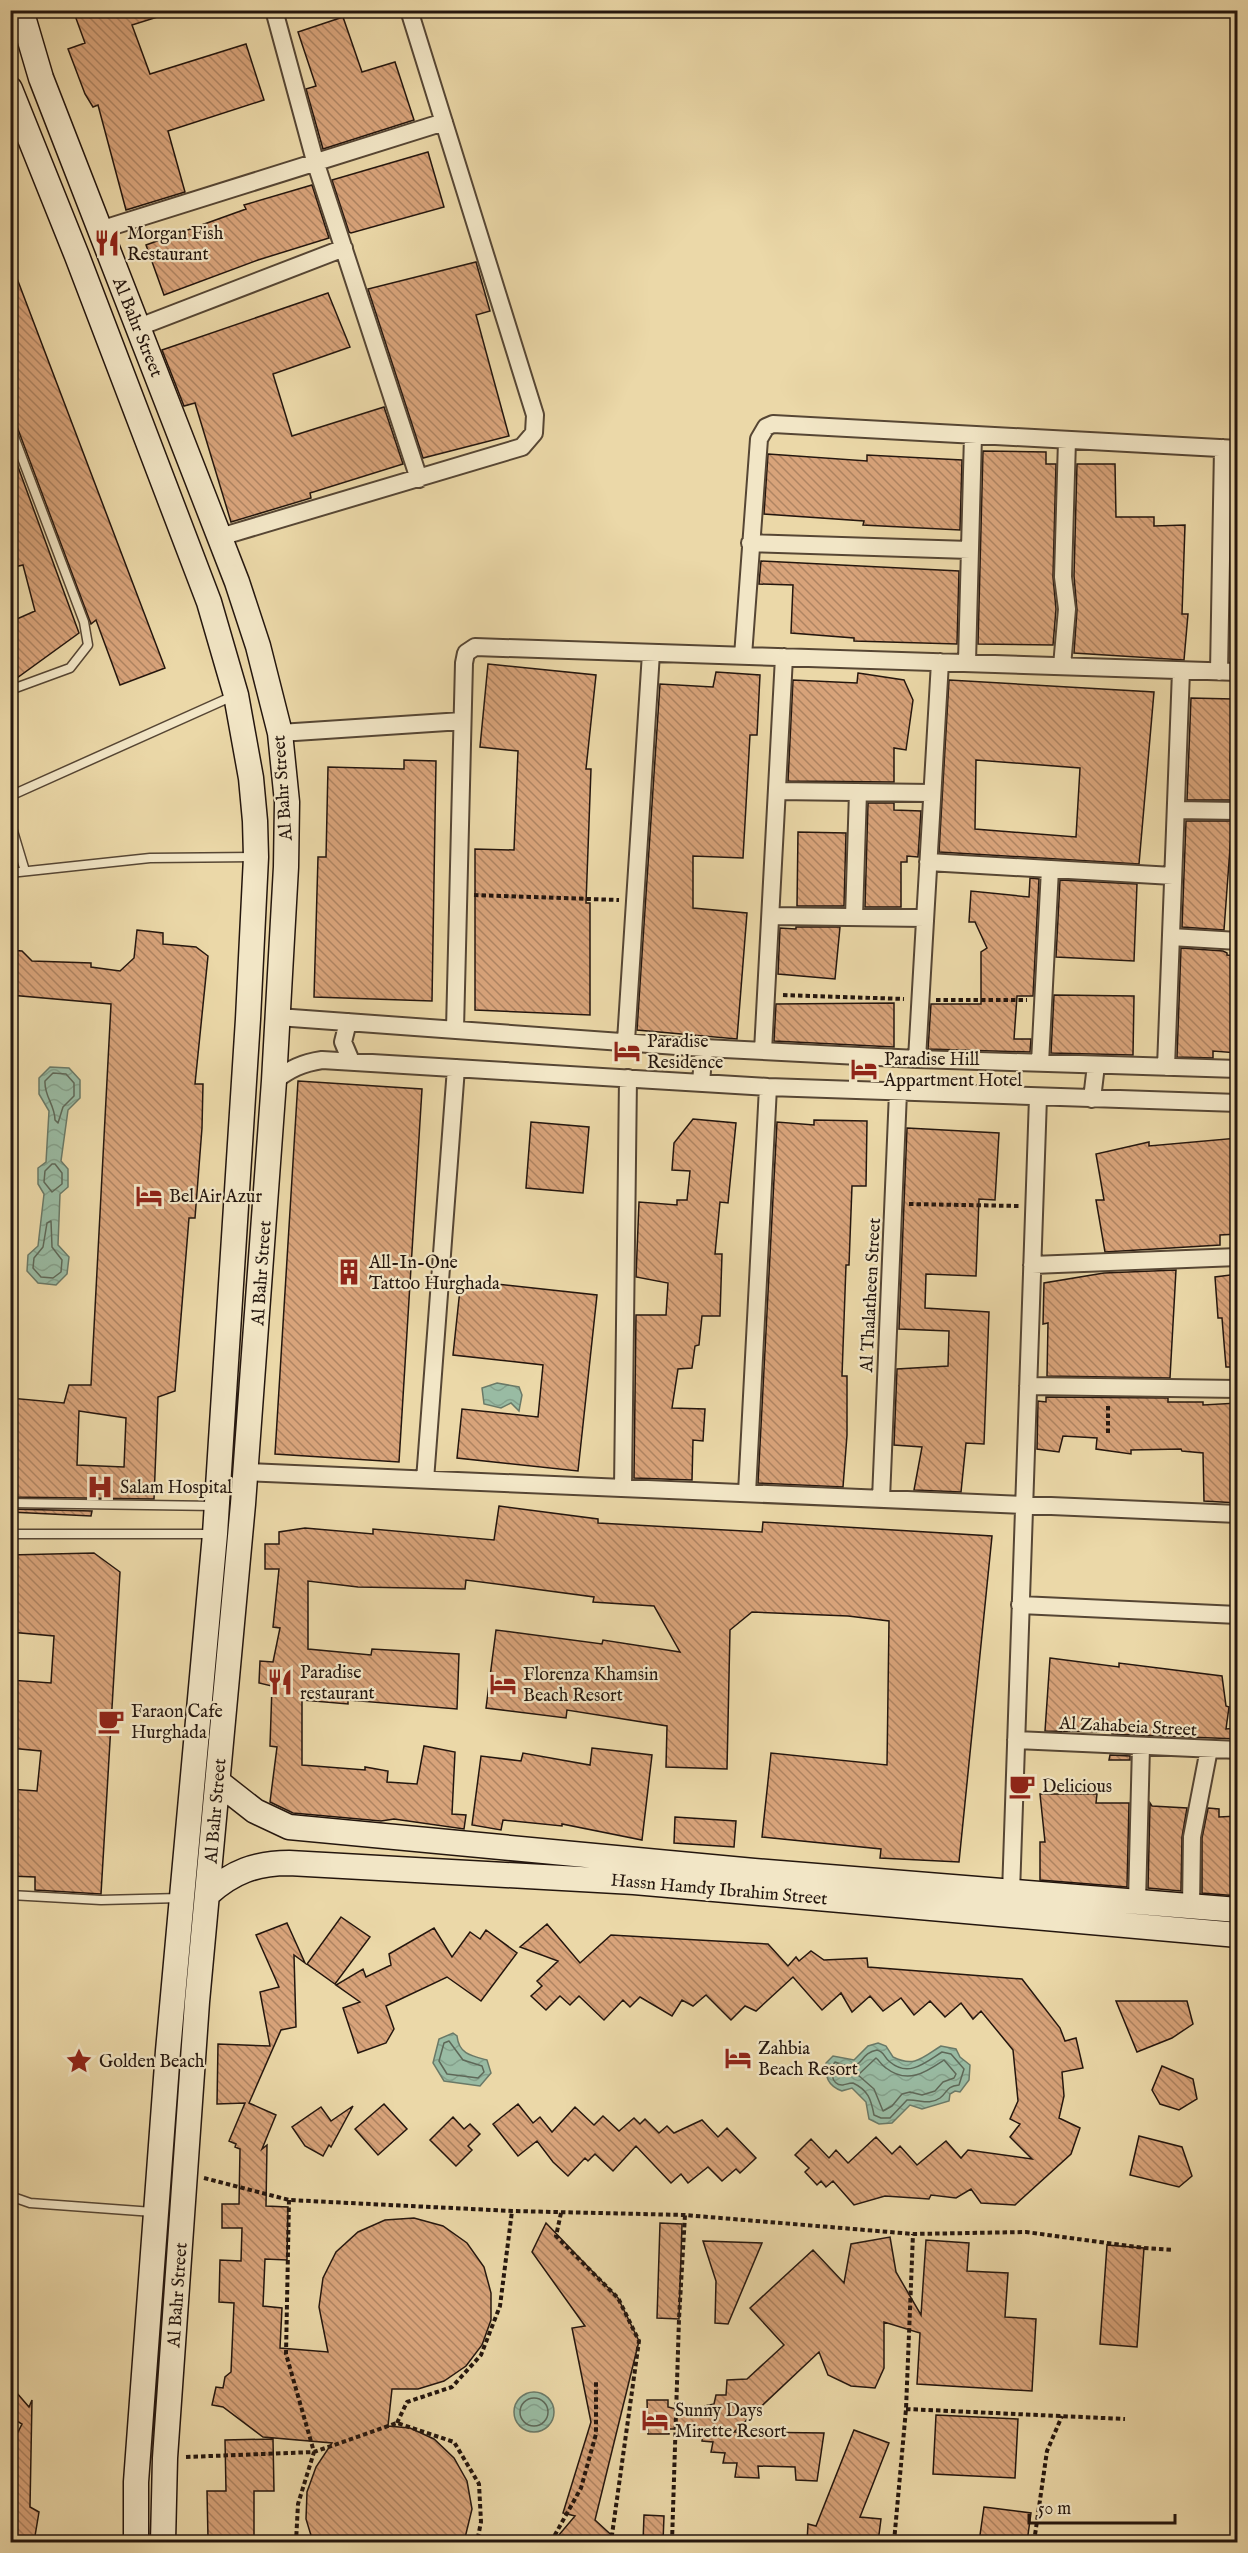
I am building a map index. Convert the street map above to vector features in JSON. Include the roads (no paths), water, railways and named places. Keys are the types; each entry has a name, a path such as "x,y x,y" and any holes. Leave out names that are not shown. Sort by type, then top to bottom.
{"main road":[{"name":"Al Bahr Street","path":"21,10 41,78 220,537 258,646 280,733 285,779 287,823 274,1082 245,1472 197,2002 165,2458 163,2542"},
{"name":"Al Bahr Street","path":"10,90 209,602 236,694 251,778 256,857 248,1019 215,1534 181,1898 156,2212 136,2482 136,2542"},
{"path":"126,384 155,369"},
{"path":"145,436 176,424"},
{"name":"Hassn Hamdy Ibrahim Street","path":"218,1782 255,1811 289,1827 1011,1893 1238,1910"},
{"path":"289,1827 283,1832 278,1845 283,1859 289,1863"},
{"name":"Hassn Hamdy Ibrahim Street","path":"208,1894 236,1873 271,1863 289,1863 622,1881 1238,1935"}],"street":[{"path":"274,10 315,161 419,479"},
{"path":"220,537 522,447 534,434 536,425 532,404 409,10"},
{"path":"100,230 444,122"},
{"path":"139,327 344,248"},
{"path":"743,656 759,439 766,427 782,424 1230,448 1220,672"},
{"path":"967,662 973,435"},
{"path":"1062,666 1067,609 1063,577 1067,440"},
{"path":"750,543 970,550"},
{"path":"455,1029 464,658 466,653 475,647 1238,672"},
{"path":"626,1041 651,654"},
{"path":"764,1051 784,657"},
{"path":"918,1059 940,662"},
{"path":"1166,1067 1181,670"},
{"path":"280,733 462,721"},
{"path":"777,791 932,793"},
{"path":"854,917 858,792"},
{"path":"1176,810 1238,811"},
{"path":"928,862 1173,876"},
{"path":"1040,1063 1050,869"},
{"path":"771,916 925,918"},
{"path":"1171,937 1238,940"},
{"path":"278,1017 704,1048 918,1059 1238,1069"},
{"path":"348,1022 343,1042 351,1061"},
{"path":"701,1082 704,1048"},
{"path":"274,1082 289,1070 304,1063 322,1060 768,1087 1238,1103"},
{"path":"1092,1099 1096,1065"},
{"path":"425,1480 456,1068"},
{"path":"623,1488 628,1078"},
{"path":"747,1493 768,1087"},
{"name":"Al Thalatheen Street","path":"880,1499 898,1092"},
{"path":"1011,1893 1038,1097"},
{"path":"1032,1265 1238,1257"},
{"path":"1028,1386 1238,1389"},
{"path":"245,1472 1238,1514"},
{"path":"1020,1605 1238,1615"},
{"name":"Al Zahabeia Street","path":"1016,1740 1238,1750"},
{"path":"1137,1902 1141,1746"},
{"path":"1191,1906 1192,1838 1209,1749"}],"lane":[{"path":"10,426 84,622 88,645 70,668 10,690"},
{"path":"10,796 236,694"},
{"path":"10,821 26,871"},
{"path":"10,873 139,859 256,857"},
{"path":"10,1503 216,1506"},
{"path":"10,1534 215,1534"},
{"path":"10,1895 101,1900 181,1898"},
{"path":"10,2196 30,2203 156,2212"}],"water":[{"path":"50,1067 69,1068 80,1080 80,1098 68,1110 61,1161 68,1169 68,1187 60,1194 58,1245 69,1257 67,1274 56,1285 38,1283 27,1271 28,1255 38,1246 44,1194 38,1184 38,1168 46,1162 49,1111 39,1094 39,1078"},
{"path":"497,1383 519,1387 522,1395 519,1411 511,1403 501,1408 484,1404 482,1388"},
{"path":"453,2033 457,2036 463,2050 487,2060 491,2073 480,2086 444,2081 433,2063 439,2039"},
{"path":"878,2043 886,2046 893,2057 907,2061 918,2060 941,2046 956,2049 960,2057 970,2065 969,2080 960,2092 955,2091 950,2094 949,2101 922,2109 910,2105 892,2123 879,2124 869,2119 866,2102 852,2088 842,2091 831,2084 826,2068 826,2063 833,2056 854,2060 868,2046"},
{"path":"534,2392 548,2398 554,2412 548,2426 534,2432 520,2426 514,2412 520,2398"}],"place":[{"name":"Morgan Fish Restaurant","path":"107,243"},
{"name":"Paradise Residence","path":"627,1051"},
{"name":"Paradise Hill Appartment Hotel","path":"864,1069"},
{"name":"Bel Air Azur","path":"149,1196"},
{"name":"All-In-One Tattoo Hurghada","path":"349,1272"},
{"name":"Salam Hospital","path":"100,1487"},
{"name":"Paradise restaurant","path":"280,1682"},
{"name":"Florenza Khamsin Beach Resort","path":"503,1684"},
{"name":"Faraon Cafe Hurghada","path":"111,1721"},
{"name":"Delicious","path":"1022,1786"},
{"name":"Zahbia Beach Resort","path":"738,2058"},
{"name":"Golden Beach","path":"79,2061"},
{"name":"Sunny Days Mirette Resort","path":"655,2420"}]}
